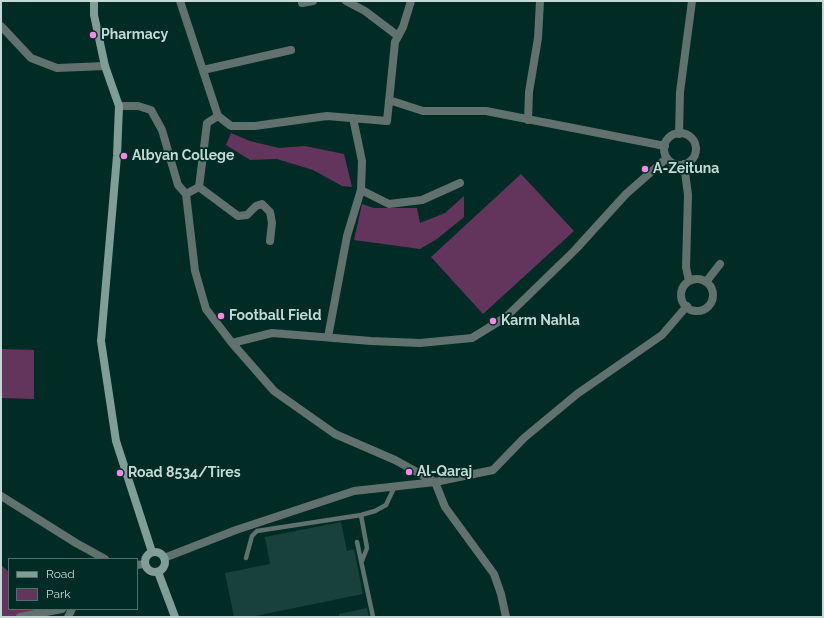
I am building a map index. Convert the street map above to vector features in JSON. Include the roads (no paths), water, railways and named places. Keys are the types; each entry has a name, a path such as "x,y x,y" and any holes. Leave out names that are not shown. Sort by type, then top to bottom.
{"main road":[{"path":"94,1 94,15 105,66 119,106 117,156 106,259 101,340 116,441 152,552"},
{"path":"152,552 158,552 164,558 164,566 158,572 149,570 141,564 152,552"},
{"path":"158,572 175,617"}],"street":[{"path":"180,1 218,116 231,126 255,126 327,116 387,121 395,42 407,16 411,1"},
{"path":"302,3 313,1"},
{"path":"346,1 365,11 398,36"},
{"path":"528,120 529,92 538,38 540,1"},
{"path":"679,134 680,92 692,1"},
{"path":"1,26 31,58 57,68 105,66"},
{"path":"203,70 291,50"},
{"path":"389,100 423,111 486,112 665,146"},
{"path":"119,106 138,106 151,110 162,130 178,185 186,194 197,278 206,308 232,343 274,391 335,434 395,460 435,482 445,507 494,574 500,589 506,617"},
{"path":"199,187 206,123 218,116"},
{"path":"328,336 347,236 361,190 362,161 354,118"},
{"path":"679,134 691,138 696,147 693,157 684,164 675,164 667,158 665,153 665,146 668,138 679,134"},
{"path":"232,343 272,333 328,336 371,341 420,343 472,338 506,317 576,250 626,194 667,158"},
{"path":"684,164 688,195 686,267 690,281"},
{"path":"361,190 389,204 422,200 460,183"},
{"path":"186,194 199,187"},
{"path":"199,187 238,216 247,215 256,206 262,204 270,212 272,222 270,241"},
{"path":"706,282 720,264"},
{"path":"699,279 706,282 713,293 711,302 707,306 698,310 687,306 682,299 681,294 685,284 699,279"},
{"path":"164,558 236,530 354,491 394,488 435,482 493,470 524,438 577,394 662,334 687,306"},
{"path":"1,496 76,544 103,558"},
{"path":"20,617 57,610"}],"lane":[{"path":"246,558 252,536 257,531 361,515 386,505 394,488"},
{"path":"361,515 367,548 362,562"},
{"path":"357,542 374,617"}],"place":[{"name":"Pharmacy","path":"93,35"},
{"name":"Albyan College","path":"124,156"},
{"name":"A-Zeituna","path":"645,169"},
{"name":"Football Field","path":"221,316"},
{"name":"Karm Nahla","path":"493,321"},
{"name":"Al-Qaraj","path":"409,472"},
{"name":"Road 8534/Tires","path":"120,473"}]}
